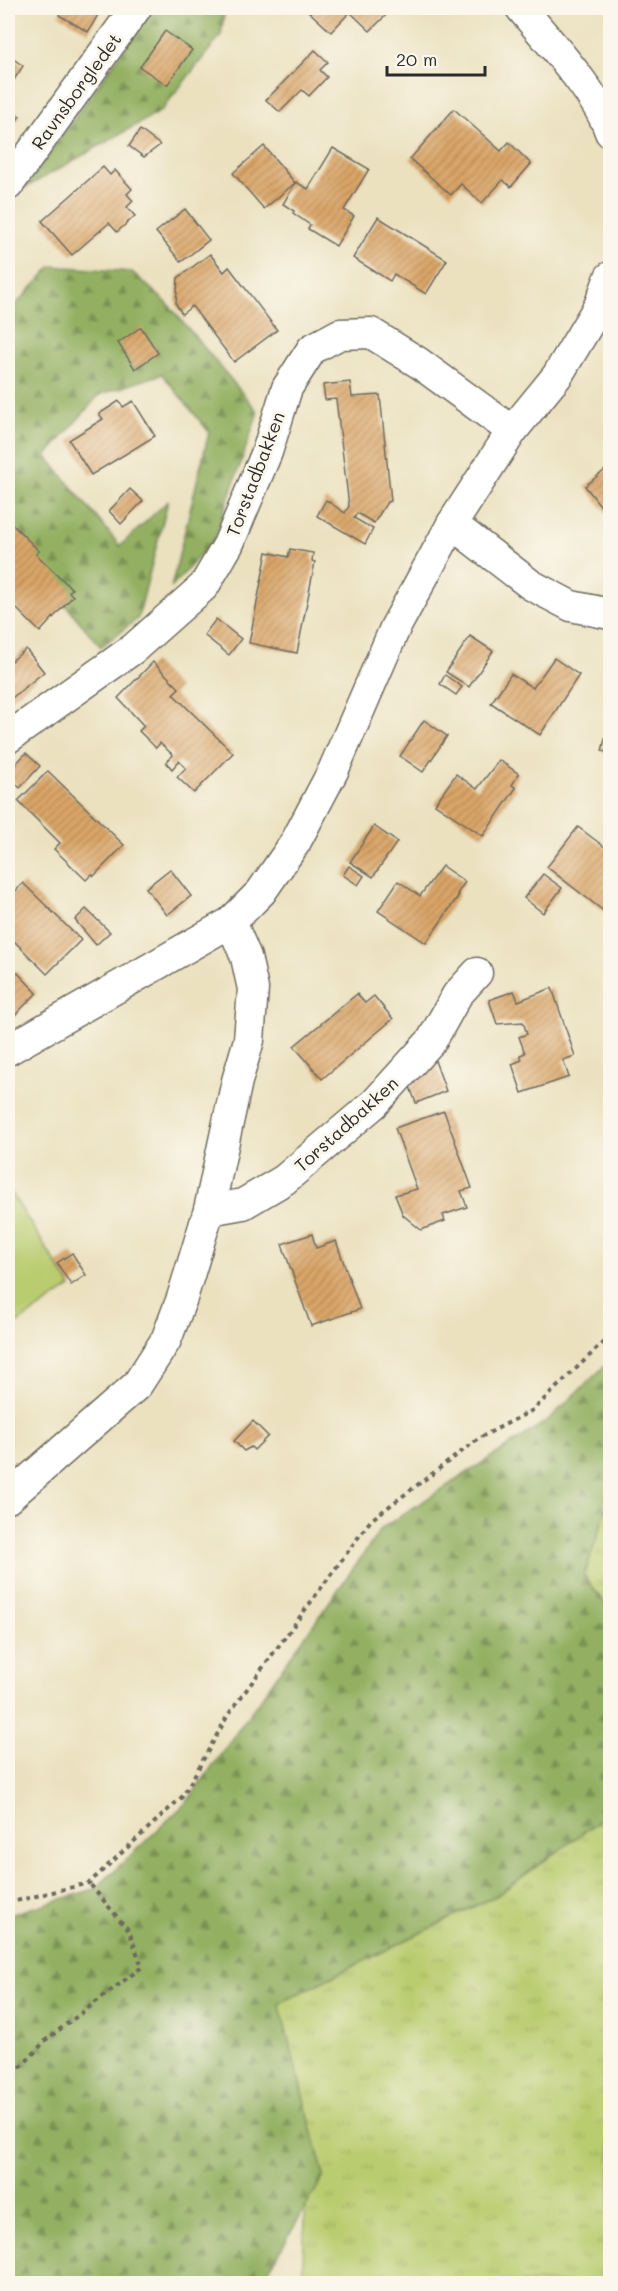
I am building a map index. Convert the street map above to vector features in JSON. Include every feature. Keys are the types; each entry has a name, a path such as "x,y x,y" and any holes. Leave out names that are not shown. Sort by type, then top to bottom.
{"street":[{"name":"Ravnsborgledet","path":"11,180 136,8"},
{"path":"521,8 584,86 607,122 610,132"},
{"path":"8,1050 231,922 261,892 295,843 333,771 395,628 452,524 512,430 557,376 599,306 610,278"},
{"name":"Torstadbakken","path":"8,738 133,649 204,586 228,545 267,452 286,388 312,349 340,334 371,333 419,363 512,430"},
{"path":"452,524 531,585 572,606 610,614"},
{"path":"8,1498 137,1385 166,1340 182,1298 209,1210 237,1081 249,1040 253,989 246,957 231,922"},
{"name":"Torstadbakken","path":"209,1210 243,1204 284,1180 375,1103 432,1040 457,995 477,973"}],"path":[{"path":"8,1903 89,1884 183,1796 228,1715 371,1520 481,1437 533,1410 610,1336"},
{"path":"8,2081 47,2039 142,1967 129,1931 89,1884"}],"green space":[{"path":"153,8 225,8 221,35 161,111 25,188"},
{"path":"52,266 132,272 167,303 258,412 215,538 171,588 209,432 162,374 99,395 46,456 120,546 168,501 138,618 101,647 8,537 8,313"},
{"path":"8,1188 71,1287 8,1329"},
{"path":"610,1361 610,1498 584,1576 610,1611 610,1813 497,1895 279,2003 324,2176 261,2283 8,2283 8,1915 95,1889 187,1802 382,1528 547,1421"},
{"path":"610,1498 610,1611 584,1576"},
{"path":"610,1813 610,2283 302,2283 306,2199 278,2003 497,1895"}],"building":[{"path":"63,8 102,8 88,32 59,15"},
{"path":"305,8 384,8 389,12 370,31 350,12 331,32"},
{"path":"165,31 192,50 167,85 140,67"},
{"path":"315,50 328,62 320,70 327,77 309,96 302,90 280,112 266,100"},
{"path":"8,55 23,66 8,89"},
{"path":"8,108 20,116 8,133"},
{"path":"454,109 501,151 509,142 531,164 511,187 503,180 482,203 461,184 451,195 410,159"},
{"path":"140,130 160,145 144,157 129,146"},
{"path":"264,146 295,183 264,209 233,173"},
{"path":"333,148 369,169 344,210 354,216 336,246 308,229 310,225 283,204 296,182 308,189"},
{"path":"103,167 110,175 115,170 132,189 127,194 133,201 127,207 135,216 117,232 109,223 72,255 42,221"},
{"path":"185,209 209,240 181,262 156,232"},
{"path":"378,217 447,260 426,294 394,274 390,281 353,258"},
{"path":"210,254 224,272 229,267 277,330 234,362 192,306 182,314 176,304 178,278"},
{"path":"141,327 158,353 135,369 118,343"},
{"path":"350,382 352,397 380,395 391,501 387,502 374,523 357,513 354,518 373,529 365,544 317,516 326,500 345,513 349,506 336,399 325,400 323,385"},
{"path":"119,401 123,407 133,401 155,436 91,475 69,440 103,419 99,414"},
{"path":"610,466 610,518 585,486"},
{"path":"130,489 143,501 121,524 109,511"},
{"path":"8,520 39,551 36,554 72,589 69,592 73,596 40,632 13,605 8,611"},
{"path":"290,549 313,553 312,561 315,562 297,653 249,643 267,552 288,557"},
{"path":"216,619 241,639 229,655 204,635"},
{"path":"470,636 493,651 469,687 446,672"},
{"path":"26,649 44,672 8,701 8,664"},
{"path":"554,658 579,675 540,735 491,703 511,674 533,688"},
{"path":"153,662 179,688 173,694 233,753 194,793 177,777 186,768 179,761 172,769 166,762 173,755 160,743 156,748 139,731 144,726 118,698"},
{"path":"445,675 462,687 456,695 440,684"},
{"path":"610,719 610,753 602,751"},
{"path":"424,720 447,736 423,772 400,756"},
{"path":"26,753 40,766 20,788 8,776 8,772"},
{"path":"499,760 519,774 512,785 516,788 483,836 435,804 456,774 477,789"},
{"path":"48,771 124,845 94,876 92,874 86,880 54,849 60,843 18,801"},
{"path":"374,826 397,842 373,877 350,862"},
{"path":"578,827 610,851 610,916 547,867"},
{"path":"349,866 364,876 358,885 343,875"},
{"path":"442,866 465,882 457,894 459,895 426,943 378,911 398,881 420,896"},
{"path":"170,869 191,896 167,915 146,888"},
{"path":"543,874 562,888 543,913 524,898"},
{"path":"23,883 81,940 47,974 8,935 8,899"},
{"path":"86,909 110,932 96,945 75,920"},
{"path":"15,970 37,993 9,1021 8,977"},
{"path":"552,988 575,1056 563,1060 569,1077 522,1093 512,1064 522,1060 520,1055 525,1053 519,1037 527,1034 523,1022 497,1024 489,1000 514,991 518,1001"},
{"path":"357,994 365,1003 374,996 393,1019 322,1079 294,1046"},
{"path":"434,1058 446,1091 416,1103 410,1087"},
{"path":"444,1111 472,1188 461,1191 467,1207 443,1215 445,1221 421,1230 403,1215 395,1195 417,1189 395,1128"},
{"path":"312,1234 316,1248 336,1241 360,1309 311,1326 282,1244"},
{"path":"72,1253 86,1275 71,1285 57,1263"},
{"path":"253,1421 268,1436 254,1450 251,1447 244,1451 234,1441"}]}
